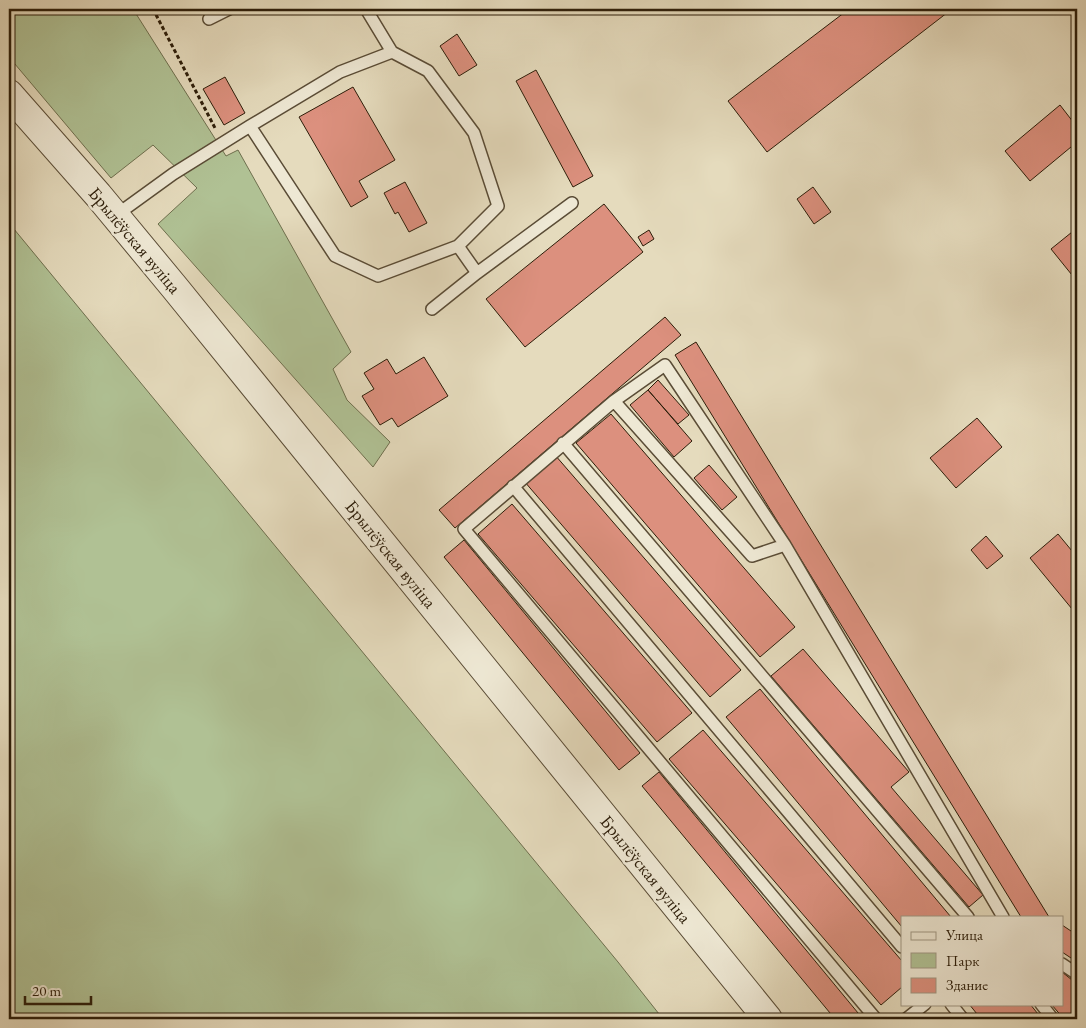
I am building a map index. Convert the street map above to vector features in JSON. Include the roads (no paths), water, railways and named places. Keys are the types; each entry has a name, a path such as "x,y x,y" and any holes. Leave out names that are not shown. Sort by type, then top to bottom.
{"street":[{"name":"Брылёўская вуліца","path":"9,94 116,216 768,1019"}],"lane":[{"path":"209,20 229,9"},
{"path":"250,126 335,256 378,276 458,246 498,206 474,133 428,71 392,52 366,9"},
{"path":"116,216 173,174 340,72 392,52"},
{"path":"432,309 572,203"},
{"path":"458,246 478,273"},
{"path":"876,1019 464,529 614,401 665,366 785,545 1002,916"},
{"path":"614,401 752,556 785,545"},
{"path":"563,444 967,916"},
{"path":"514,486 901,946"},
{"path":"1064,965 1077,974"},
{"path":"906,1019 922,1006"},
{"path":"952,1006 963,1019"},
{"path":"1043,1006 1053,1019"}]}
